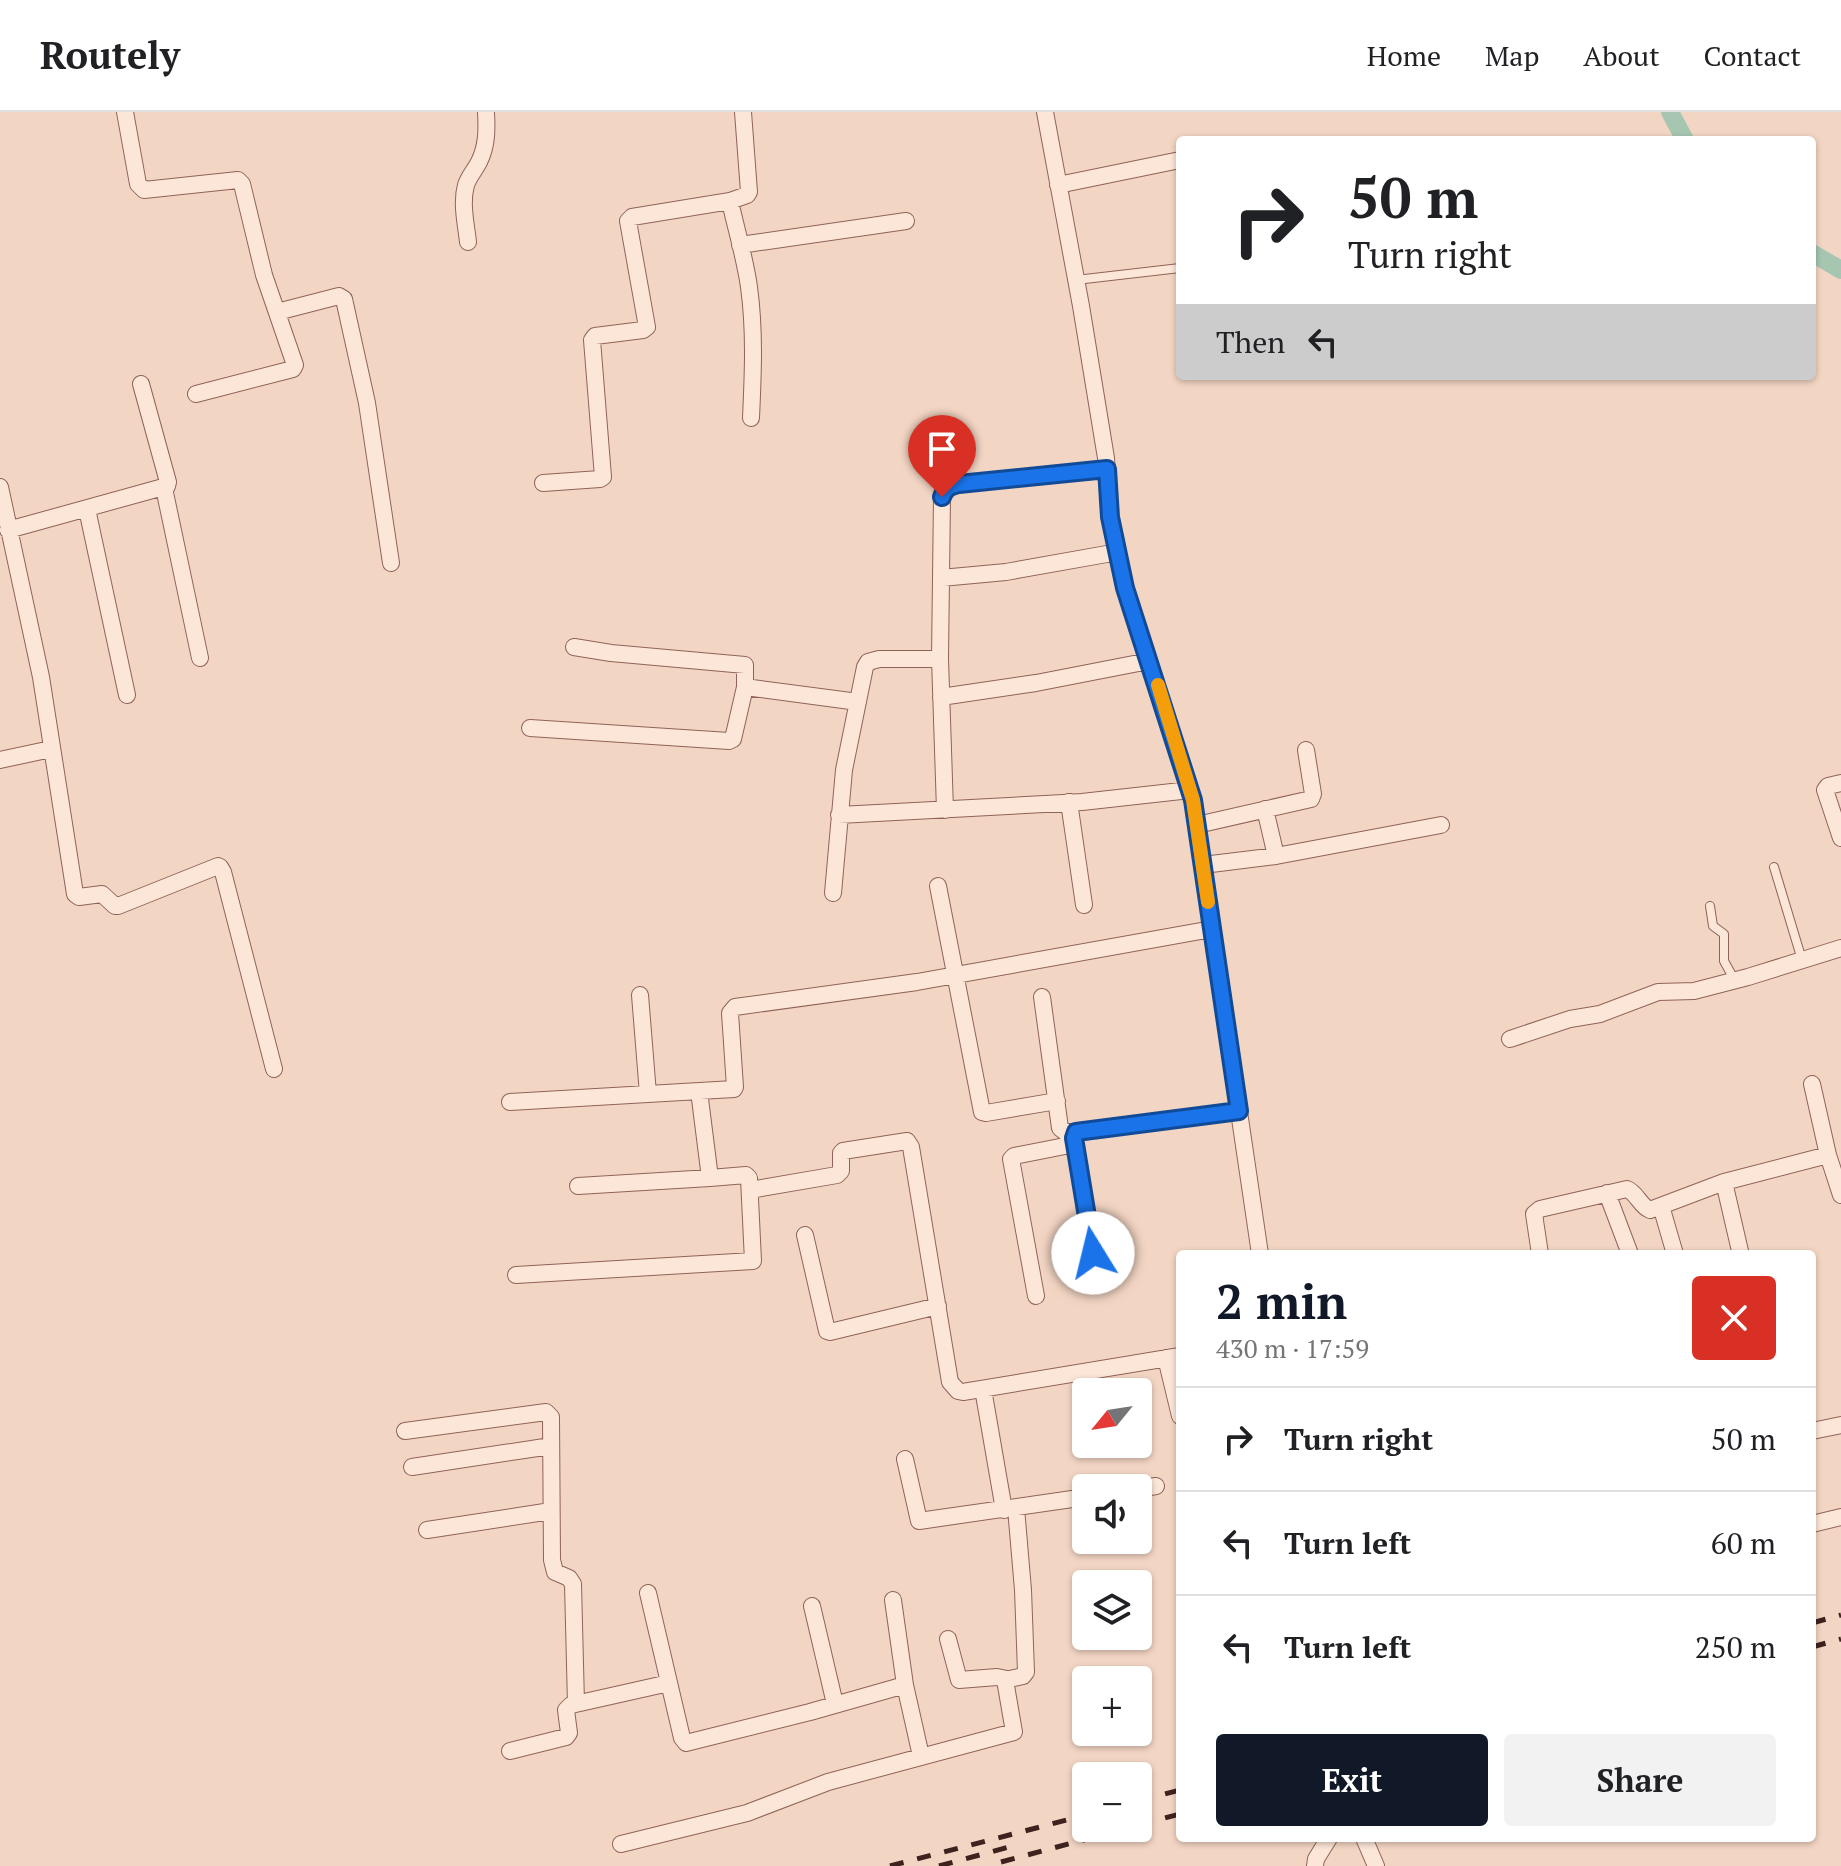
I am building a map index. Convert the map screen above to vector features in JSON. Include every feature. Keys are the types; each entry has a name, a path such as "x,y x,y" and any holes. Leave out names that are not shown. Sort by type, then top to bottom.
{"street":[{"path":"125,112 141,189 240,182 264,275 295,367 196,394"},
{"path":"468,242 465,191 467,180 479,164 487,142 486,112"},
{"path":"543,483 600,479 604,475 592,340 597,336 647,327 629,219 744,197 749,192 743,112"},
{"path":"1045,112 1107,469 1110,517 1125,588 1190,790 1197,825 1259,1250"},
{"path":"1058,185 1176,161"},
{"path":"730,201 752,316 754,362 751,418"},
{"path":"740,245 906,221"},
{"path":"277,312 339,296 344,299 367,403 391,563"},
{"path":"8,530 164,488 168,482 141,384"},
{"path":"945,810 940,659 944,491 959,484 1107,469"},
{"path":"164,488 200,658"},
{"path":"0,490 41,677 73,890 77,897 102,894 118,906 218,866 222,869 274,1069"},
{"path":"87,509 127,695"},
{"path":"941,578 1006,572 1118,552"},
{"path":"530,728 733,739 745,687 746,666 574,647"},
{"path":"833,893 844,770 868,662 879,659 940,659"},
{"path":"941,697 1036,683 1149,661"},
{"path":"745,687 858,702"},
{"path":"0,760 51,749"},
{"path":"1197,825 1313,798 1306,750"},
{"path":"1841,783 1828,786 1825,790 1841,838"},
{"path":"839,815 1069,802 1190,790"},
{"path":"1069,802 1084,905"},
{"path":"1265,809 1276,856"},
{"path":"1203,865 1276,856 1441,825"},
{"path":"938,886 982,1112 1057,1101"},
{"path":"510,1102 734,1089 730,1013 735,1007 954,975 1212,929"},
{"path":"1510,1039 1570,1019 1600,1014 1658,992 1687,992 1839,949 1841,967"},
{"path":"640,995 648,1094"},
{"path":"1042,997 1061,1130 1075,1138"},
{"path":"1812,1084 1841,1195"},
{"path":"699,1091 710,1178"},
{"path":"1036,1296 1011,1159 1014,1156 1075,1138 1239,1111"},
{"path":"1075,1138 1097,1280"},
{"path":"750,1190 837,1175 841,1171 843,1151 907,1141 911,1147 950,1382 958,1391 1173,1357 1176,1382"},
{"path":"1540,1250 1535,1211 1540,1209 1627,1189 1647,1209 1724,1182 1833,1156"},
{"path":"516,1275 751,1262 754,1259 749,1178 746,1175 578,1186"},
{"path":"1724,1182 1740,1250"},
{"path":"1607,1193 1628,1250"},
{"path":"1661,1206 1674,1250"},
{"path":"805,1235 827,1331 938,1306"},
{"path":"948,1639 959,1680 1007,1679 1023,1676 1026,1672 1023,1590 1010,1509 983,1389"},
{"path":"405,1431 546,1412 551,1417 553,1567 573,1584 576,1704"},
{"path":"1816,1430 1841,1425"},
{"path":"412,1467 551,1446"},
{"path":"905,1459 919,1521 1072,1499"},
{"path":"1152,1487 1156,1486"},
{"path":"427,1530 551,1511"},
{"path":"1816,1523 1841,1517"},
{"path":"648,1593 682,1738 686,1743 905,1685"},
{"path":"893,1600 905,1685 921,1756"},
{"path":"812,1606 835,1704"},
{"path":"621,1844 747,1813 828,1782 1014,1732 1007,1679"},
{"path":"510,1751 566,1737 569,1733 566,1708 669,1683"},
{"path":"1315,1866 1327,1842"},
{"path":"1366,1842 1376,1866"}],"lane":[{"path":"1076,280 1176,268"},
{"path":"1774,867 1802,960"},
{"path":"1710,906 1713,926 1724,934 1724,961 1735,980"}],"waterway":[{"path":"1670,112 1683,136"},
{"path":"1816,255 1841,270"}],"railway":[{"path":"1816,1622 1841,1615"},
{"path":"1816,1646 1841,1639"},
{"path":"1152,1797 1176,1791"},
{"path":"1152,1821 1176,1815"},
{"path":"890,1866 1072,1819"},
{"path":"1001,1862 1076,1842"},
{"path":"939,1866 1020,1844"}],"slow traffic":[{"path":"1158,685 1193,800 1208,902"}],"route":[{"path":"942,497 950,486 959,484 1107,469 1110,517 1125,588 1193,800 1239,1111 1076,1132 1074,1138 1093,1253"}]}
